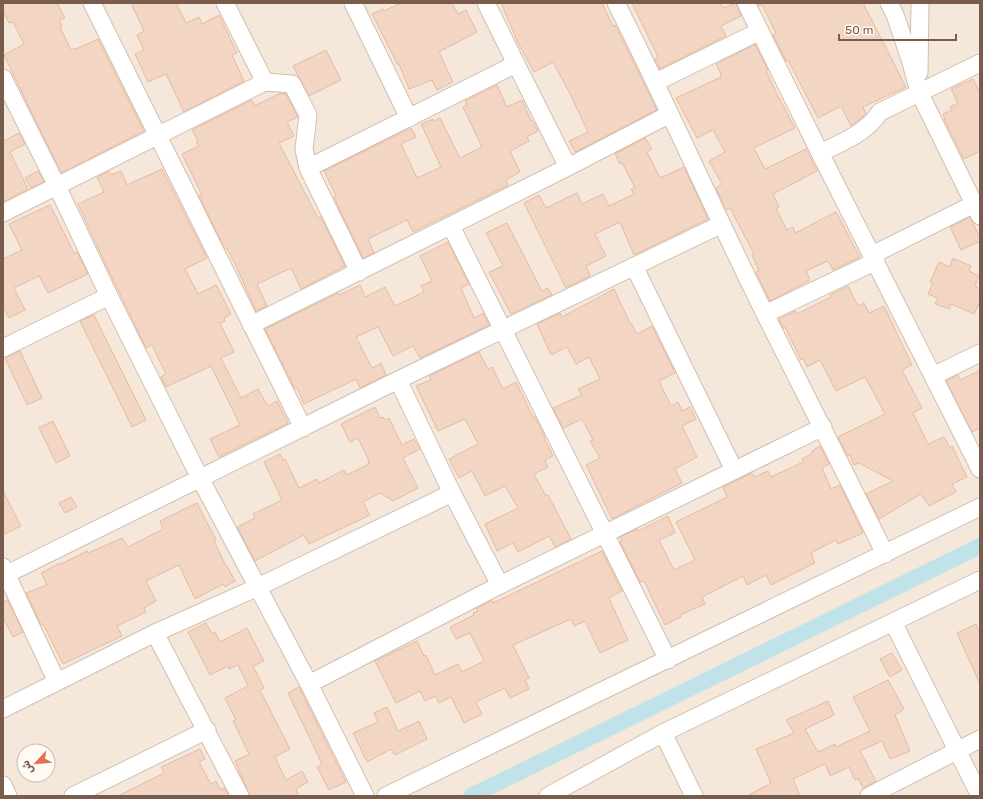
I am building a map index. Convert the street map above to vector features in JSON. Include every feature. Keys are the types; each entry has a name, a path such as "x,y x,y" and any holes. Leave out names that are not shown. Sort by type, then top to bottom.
{"street":[{"path":"92,3 303,428"},
{"path":"226,3 265,82"},
{"path":"353,3 409,118"},
{"path":"486,3 568,167"},
{"path":"616,3 656,82 765,314 823,427 885,554"},
{"path":"746,3 980,469"},
{"path":"765,314 874,258 977,210 919,92 910,59 895,15 889,3"},
{"path":"919,92 920,3"},
{"path":"656,82 760,31"},
{"path":"820,153 860,133 874,122 880,112 980,63"},
{"path":"308,168 516,64"},
{"path":"3,78 57,186 109,296 200,478 309,684 366,796"},
{"path":"3,213 265,82 292,84 308,116 304,149 308,168 359,272"},
{"path":"251,325 451,226 670,114"},
{"path":"57,682 4,572 722,224"},
{"path":"451,226 668,660"},
{"path":"634,266 734,470"},
{"path":"3,348 109,296"},
{"path":"933,376 980,352"},
{"path":"398,380 452,493 500,585"},
{"path":"309,684 500,585 823,427"},
{"path":"3,709 155,633 258,587 452,493"},
{"path":"386,796 980,507"},
{"path":"548,796 663,733 980,580"},
{"path":"893,622 980,796"},
{"path":"155,633 207,730 240,796"},
{"path":"74,796 207,730"},
{"path":"663,733 694,796"},
{"path":"869,796 980,739"},
{"path":"3,785 8,796"}],"shaded area":[{"path":"3,3 980,3 980,796 3,796"}],"building":[{"path":"3,3 57,3 65,18 59,20 62,26 60,27 71,50 98,39 144,131 61,173 4,55 24,44 13,22 9,23 3,11"},
{"path":"131,3 176,3 186,23 199,17 202,24 219,15 237,53 232,55 244,81 184,112 166,74 148,82 135,54 144,50 137,35 144,31"},
{"path":"401,3 452,3 458,14 466,10 477,32 439,52 453,82 437,90 432,80 409,89 399,64 398,65 372,14 383,9 384,11"},
{"path":"501,3 602,3 613,26 615,25 657,110 575,152 569,141 588,132 569,92 553,62 534,72 518,43"},
{"path":"632,3 720,3 723,8 736,3 741,16 721,26 726,36 660,69 655,59 658,57"},
{"path":"757,3 863,3 906,87 863,107 866,114 851,126 841,106 818,118 788,60 786,61 773,35 776,33 762,5 759,6"},
{"path":"755,44 768,70 766,71 795,128 754,148 765,169 806,149 817,171 773,194 779,207 776,209 787,230 793,227 795,233 836,212 860,257 833,270 828,261 806,271 810,280 770,301 756,272 759,271 752,255 754,254 730,208 726,210 716,188 722,184 709,161 725,152 713,130 697,138 676,98 721,77 716,64"},
{"path":"326,50 341,80 309,96 293,66"},
{"path":"973,79 980,93 980,151 964,159 944,119 943,114 952,110 950,107 958,103 951,89"},
{"path":"497,85 507,107 522,100 531,121 532,120 538,131 527,137 529,141 510,151 520,172 506,180 508,185 413,232 407,220 368,239 374,253 363,258 334,197 336,196 324,171 411,128 416,137 401,144 417,178 441,167 421,124 440,118 460,158 482,147 463,107 467,105 465,101"},
{"path":"281,93 286,94 298,117 287,122 294,136 279,143 318,218 321,217 345,266 301,289 291,268 257,284 267,306 256,311 236,266 227,248 225,249 199,196 202,195 182,154 199,146 192,130 252,100 254,106"},
{"path":"19,133 25,144 10,152 28,189 3,202 3,138 4,141"},
{"path":"645,138 652,149 647,152 660,178 684,167 708,219 634,255 620,222 595,234 606,256 586,266 590,276 566,288 524,203 539,195 546,208 577,193 582,204 603,194 609,206 634,194 631,189 635,188 622,162 620,164 615,154"},
{"path":"162,169 207,258 185,269 198,294 216,285 231,314 224,318 225,321 220,323 234,352 221,358 241,398 258,389 268,406 277,401 288,423 219,457 210,439 240,425 211,366 166,387 161,377 166,374 152,345 146,348 78,204 104,192 97,177 109,171 111,175 121,171 127,185"},
{"path":"38,171 44,182 31,188 25,178"},
{"path":"50,205 74,253 77,252 88,274 48,293 39,276 14,288 25,310 9,318 3,306 3,259 22,250 9,224"},
{"path":"970,217 980,241 961,250 950,227"},
{"path":"507,223 542,291 548,288 552,295 511,314 489,272 503,266 486,233"},
{"path":"448,242 469,284 461,288 474,318 483,313 489,325 420,358 413,346 393,356 378,327 356,337 372,368 381,363 386,375 360,388 356,379 304,404 265,329 338,293 339,295 360,285 365,297 385,287 395,306 424,292 421,286 432,281 420,256"},
{"path":"953,258 971,266 969,271 979,276 975,286 980,289 980,301 974,314 951,304 949,309 935,304 938,298 928,294 933,283 930,282 939,262 950,267"},
{"path":"848,286 858,306 864,303 869,313 884,306 912,365 902,370 922,408 913,413 928,444 944,437 950,448 952,446 967,477 952,484 956,492 929,506 921,494 879,519 866,494 893,481 859,463 854,465 850,455 848,456 838,437 885,414 865,377 836,391 820,360 807,367 803,358 801,360 785,327 783,328 779,319 795,311 797,314 831,297 830,295"},
{"path":"614,289 630,323 637,334 652,326 675,373 659,381 671,406 678,402 682,411 690,407 696,419 682,426 697,457 675,469 682,483 612,519 586,465 600,458 590,441 593,440 582,419 563,428 553,408 582,395 578,389 600,379 589,357 576,364 567,347 551,355 537,324 560,313 562,317"},
{"path":"94,315 146,420 132,427 80,321"},
{"path":"20,351 42,398 27,405 5,358"},
{"path":"479,352 488,369 492,367 503,389 516,382 533,417 535,417 545,437 544,438 553,456 545,460 548,467 534,474 546,496 548,495 571,539 555,547 549,536 518,552 513,543 497,551 485,524 518,508 505,486 485,496 472,471 459,478 449,459 478,444 465,419 438,431 416,386 431,380 429,376"},
{"path":"980,370 980,428 972,432 946,381 958,375 961,380"},
{"path":"375,407 380,418 383,417 385,420 389,418 402,445 414,439 420,449 403,458 418,488 393,501 380,493 363,502 370,515 309,544 304,535 255,561 237,527 255,518 253,514 282,500 264,462 280,454 283,460 285,459 299,488 317,479 319,483 344,470 347,475 369,464 369,461 358,438 350,442 341,424"},
{"path":"53,421 70,456 56,463 39,428"},
{"path":"820,446 829,464 822,468 831,489 840,485 863,533 838,544 836,540 811,553 815,563 771,585 766,575 747,585 743,576 702,597 705,604 680,615 681,617 665,625 644,581 640,582 620,542 622,541 620,537 637,529 638,531 668,516 675,533 659,540 674,570 695,560 676,522 727,497 723,487 752,473 754,477 768,471 771,477 803,462 802,459 813,453 812,451"},
{"path":"3,491 21,526 3,535"},
{"path":"71,497 77,507 65,513 59,503"},
{"path":"197,503 216,540 214,541 226,566 235,581 225,587 223,584 195,599 179,565 146,581 156,601 144,608 146,612 117,626 122,636 63,664 43,624 41,625 26,593 47,585 41,573 87,551 88,553 122,538 128,547 163,529 160,521"},
{"path":"602,551 622,591 609,598 628,640 600,653 585,621 574,626 571,619 513,645 529,678 525,680 529,689 510,698 505,688 476,702 482,714 464,723 451,697 439,703 435,696 425,701 420,691 396,703 375,661 417,641 424,656 426,655 435,675 458,664 462,672 484,661 470,633 456,639 450,627 474,615 473,613 478,611 476,609 492,600 493,603"},
{"path":"8,600 23,632 13,637 3,617 3,602"},
{"path":"206,623 212,634 215,632 220,642 247,628 264,661 253,666 264,688 260,690 290,749 275,757 286,780 302,771 308,782 296,789 299,796 250,796 235,761 249,754 233,721 236,720 225,698 248,686 238,665 229,669 228,666 210,675 188,632"},
{"path":"976,624 980,633 980,684 957,633"},
{"path":"892,653 902,670 890,677 880,659"},
{"path":"888,680 904,709 895,715 910,751 890,759 882,741 860,751 876,781 863,788 858,778 855,780 849,767 830,776 825,764 793,779 800,796 747,796 771,783 756,749 794,733 786,720 828,701 834,715 805,729 818,752 835,744 836,747 870,731 853,697"},
{"path":"299,687 346,782 329,790 317,767 322,764 288,693"},
{"path":"387,707 398,731 419,721 427,739 395,755 391,749 367,762 353,733 378,722 374,713"},
{"path":"200,749 205,759 199,762 211,784 216,781 220,790 224,788 229,796 118,796 164,773 161,767"}],"waterway":[{"path":"471,796 980,546"}]}
